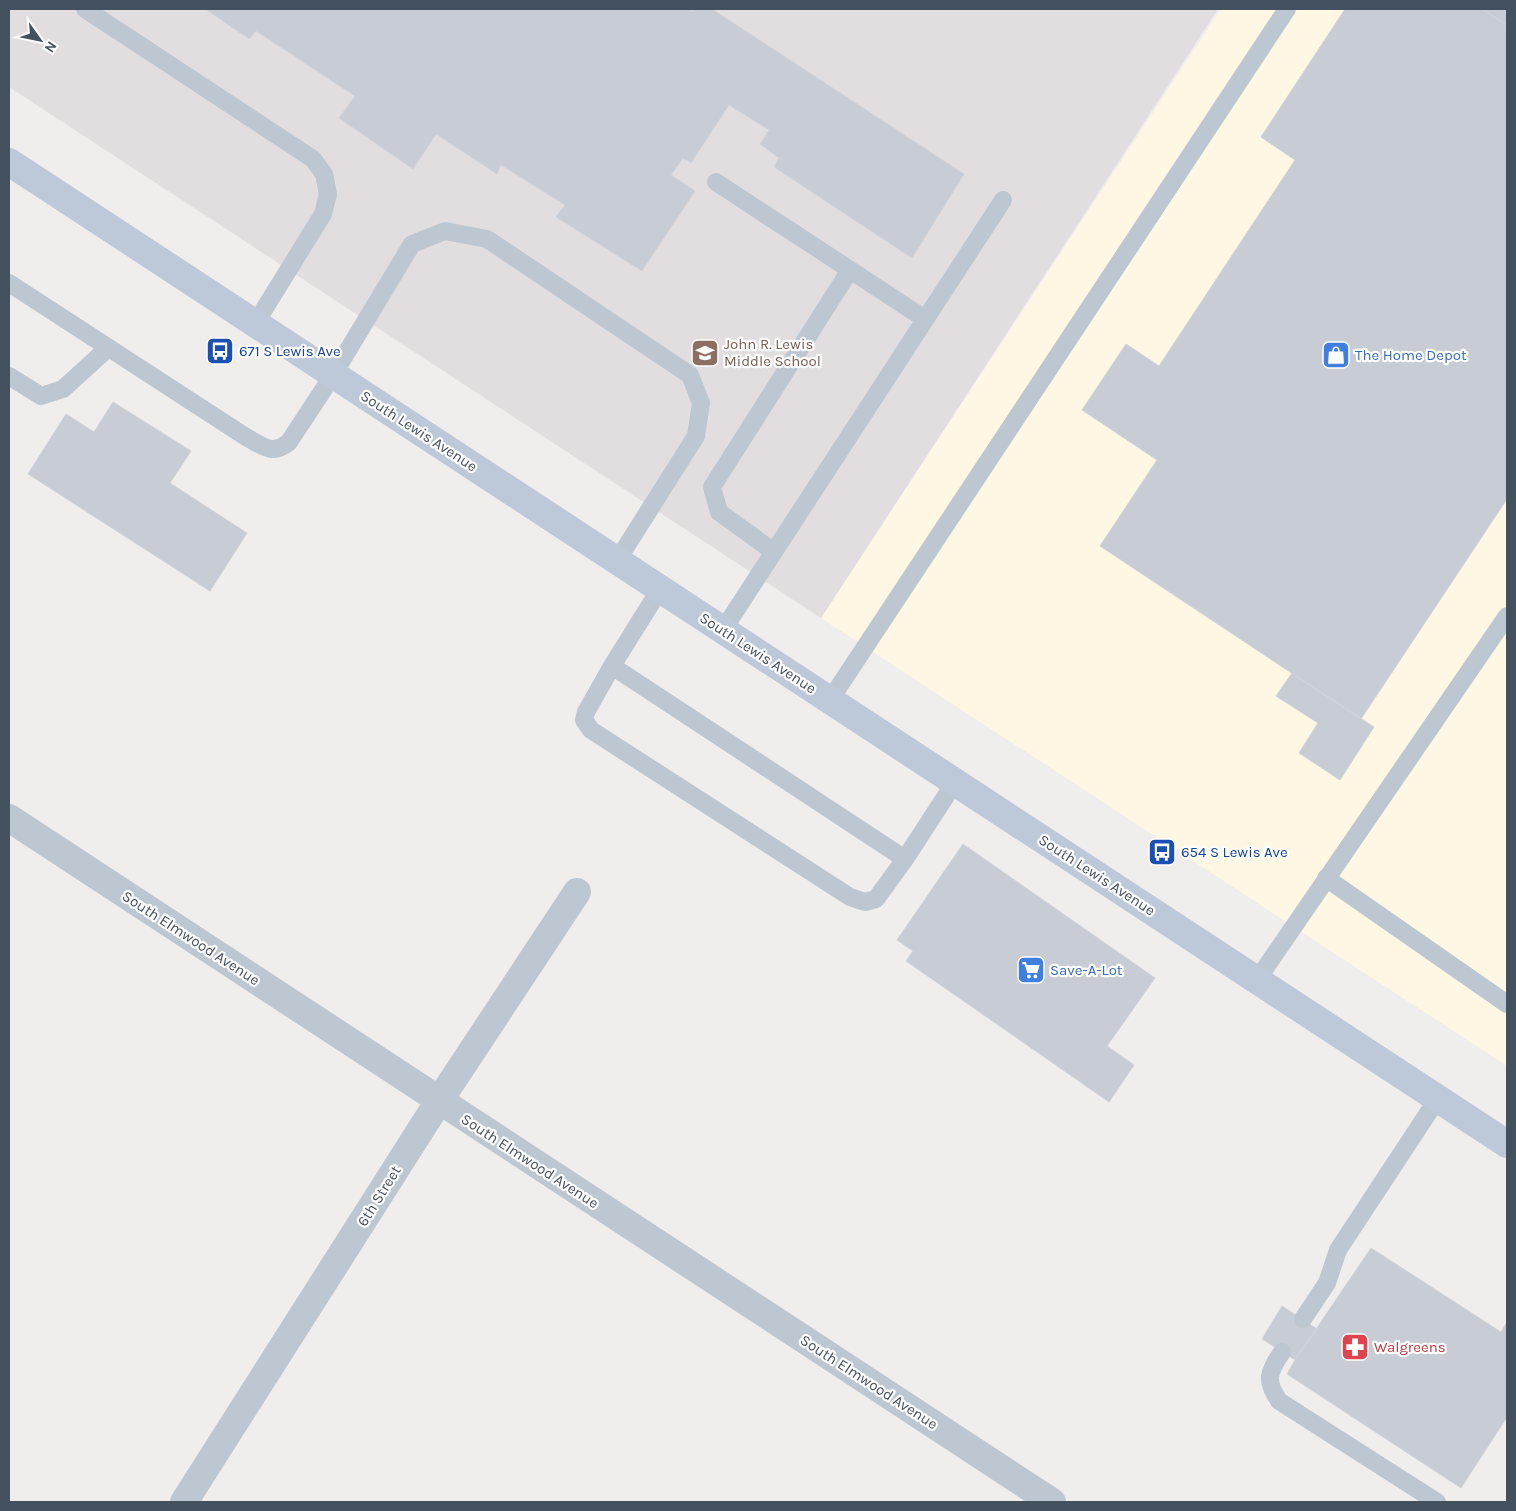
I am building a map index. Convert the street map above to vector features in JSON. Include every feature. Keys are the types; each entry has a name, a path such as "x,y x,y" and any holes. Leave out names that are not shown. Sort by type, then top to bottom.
{"main road":[{"name":"South Lewis Avenue","path":"9,162 1507,1144"}],"street":[{"name":"South Elmwood Avenue","path":"9,818 1052,1502"},
{"name":"6th Street","path":"184,1502 439,1101 576,892"}],"lane":[{"path":"85,9 314,159 324,174 328,194 323,214 255,324"},
{"path":"830,700 1287,9"},
{"path":"716,182 925,319"},
{"path":"723,630 1002,200"},
{"path":"9,283 246,437 272,450 281,449 289,442 333,375 412,244 445,230 487,239 690,375 701,403 696,436 617,561"},
{"path":"774,552 719,512 712,487 850,270"},
{"path":"9,376 41,396 63,389 108,348"},
{"path":"660,589 586,712 584,720 591,730 850,897 865,902 876,899 905,859 955,782"},
{"path":"1257,980 1507,616"},
{"path":"612,666 905,859"},
{"path":"1326,878 1507,1004"},
{"path":"1303,1320 1327,1283 1338,1250 1438,1098"},
{"path":"1282,1352 1276,1360 1269,1378 1272,1390 1279,1401 1437,1502"}],"shaded area":[{"name":"John R. Lewis Middle School","path":"9,9 1218,9 821,618 9,87"},
{"path":"1221,9 1507,9 1507,1066 821,618"}],"building":[{"path":"208,9 688,9 692,11 694,9 712,9 964,174 912,258 774,167 779,158 760,144 769,130 729,105 691,163 683,158 671,175 695,191 642,271 556,217 565,205 501,165 497,174 436,134 413,169 339,118 355,96 256,31 249,39"},
{"name":"The Home Depot","path":"1345,9 1482,9 1507,25 1507,499 1361,719 1100,546 1157,460 1082,410 1126,344 1159,366 1295,160 1261,137"},
{"path":"1482,9 1507,9 1507,25"},
{"path":"113,402 191,451 170,483 247,533 210,591 28,474 66,414 94,432"},
{"path":"1292,673 1374,727 1340,780 1299,753 1318,723 1276,696"},
{"name":"Save-A-Lot","path":"963,844 1155,978 1107,1046 1134,1065 1109,1102 906,961 913,951 897,940"},
{"name":"Walgreens","path":"1371,1248 1501,1332 1507,1322 1507,1417 1461,1488 1287,1374"},
{"path":"1282,1306 1317,1329 1295,1360 1262,1339"}],"place":[{"name":"671 S Lewis Ave","path":"220,351"},
{"name":"John R. Lewis Middle School","path":"705,353"},
{"name":"The Home Depot","path":"1336,355"},
{"name":"654 S Lewis Ave","path":"1162,852"},
{"name":"Save-A-Lot","path":"1031,970"},
{"name":"Walgreens","path":"1355,1347"}]}
